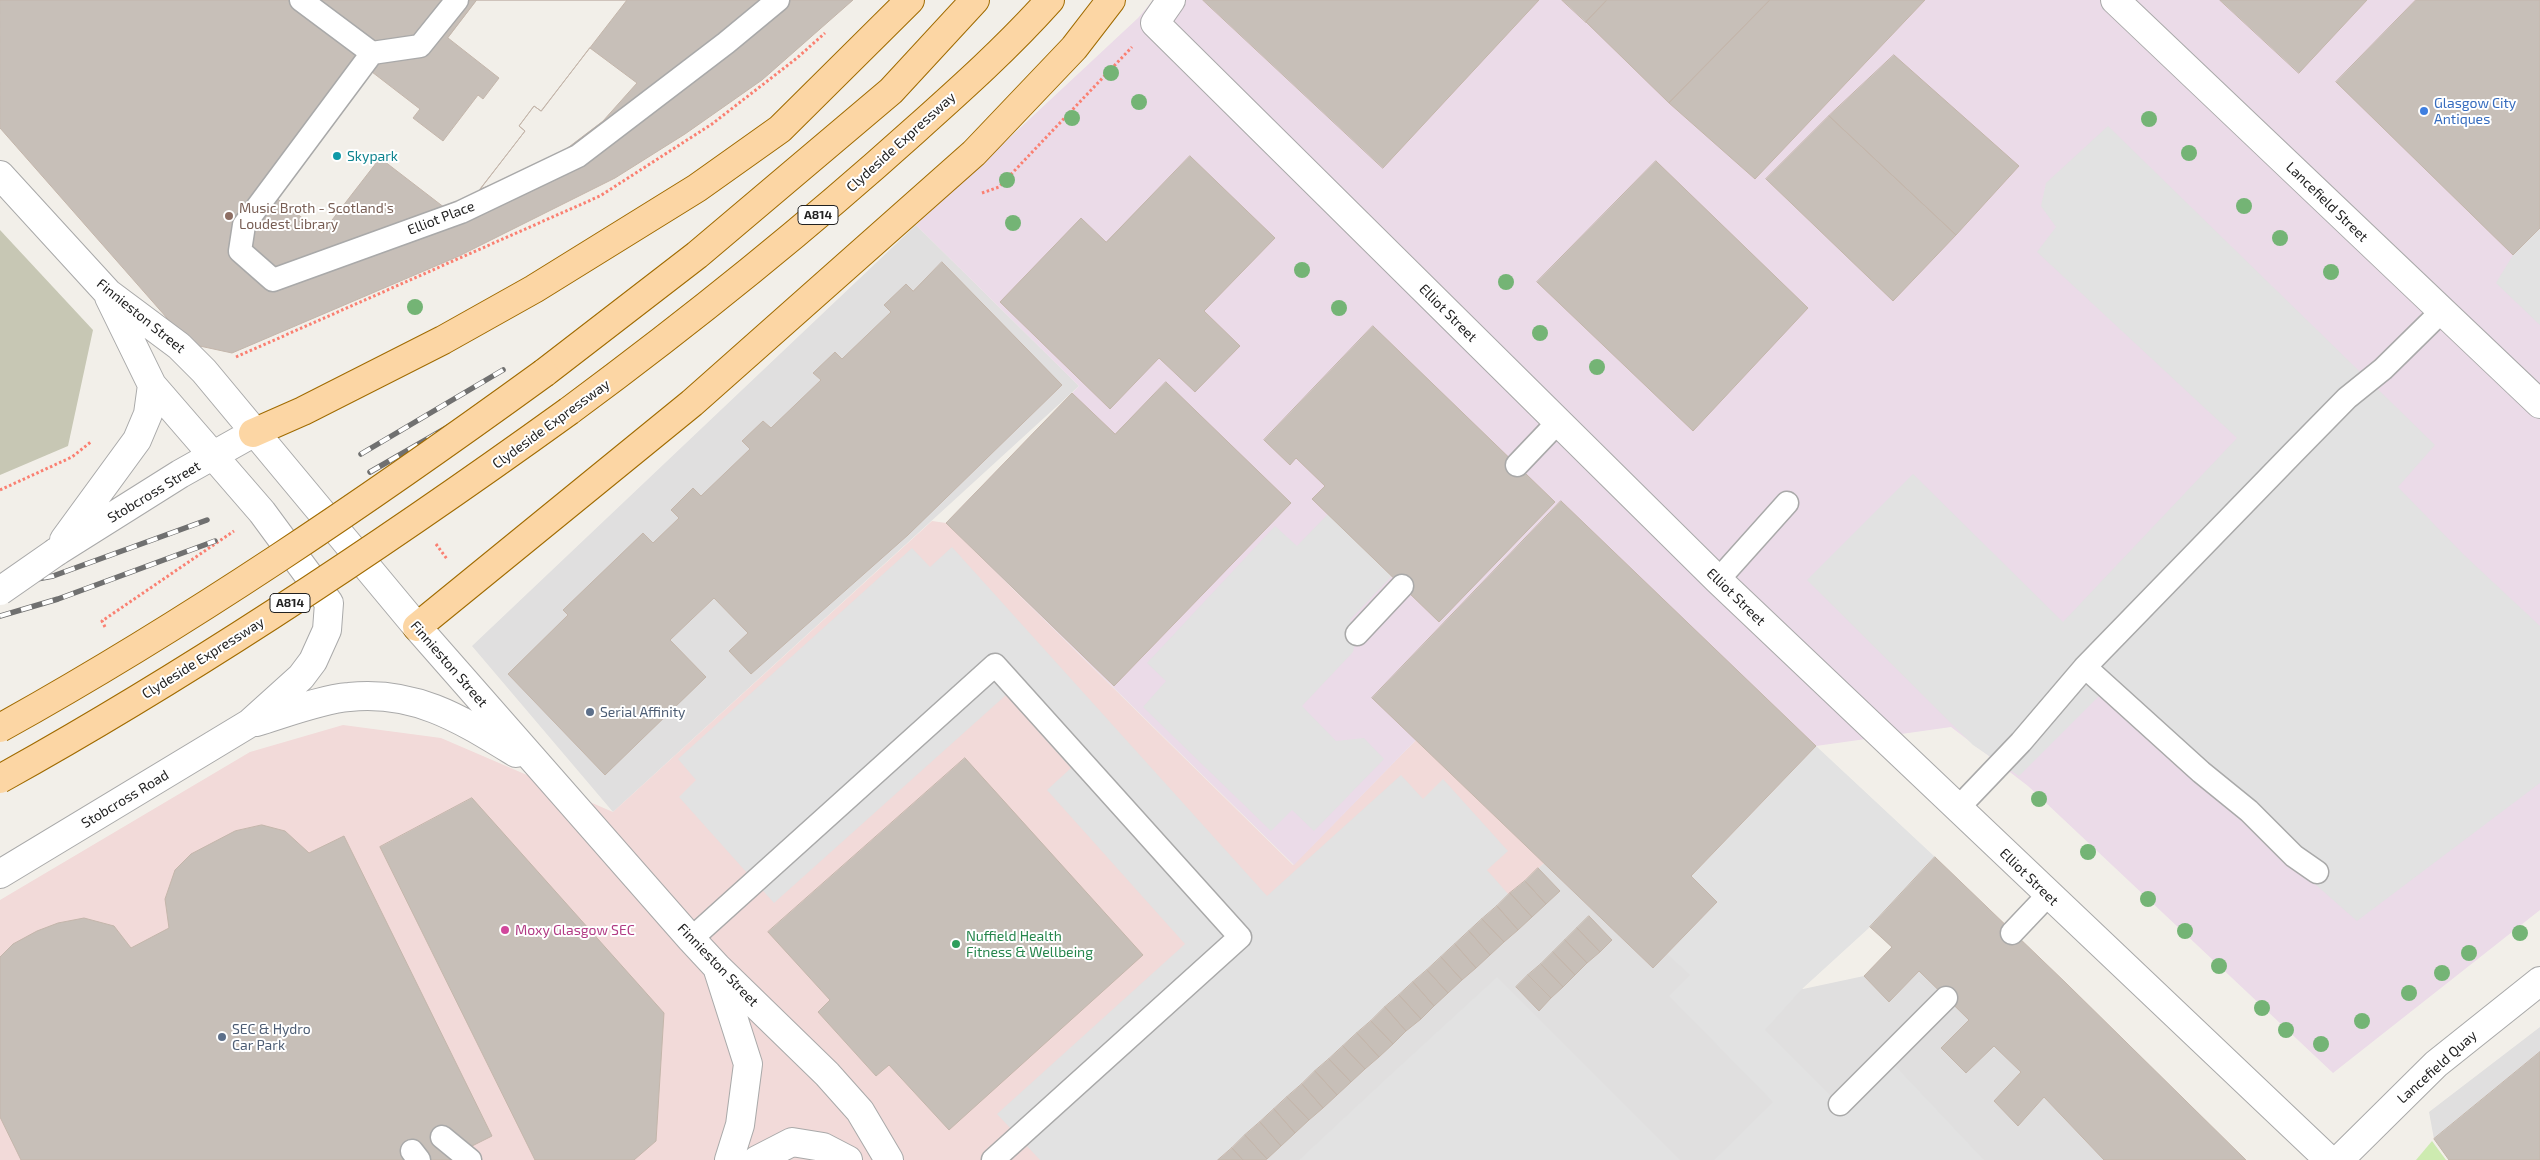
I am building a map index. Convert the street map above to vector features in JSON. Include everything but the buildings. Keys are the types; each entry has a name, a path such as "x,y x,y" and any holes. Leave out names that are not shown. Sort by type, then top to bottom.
{"main road":[{"path":"253,433 303,411 451,335 534,289 697,188 780,129 910,0"},
{"path":"0,728 143,644 252,575 450,441 544,373 697,255 891,91 976,0"},
{"name":"Clydeside Expressway","path":"0,779 221,648 439,505 633,364 864,177 974,77 1050,0"},
{"path":"416,627 692,403 974,153 1074,48 1111,0"}],"street":[{"name":"Elliot Street","path":"1171,0 1155,23 1718,580 2329,1160"},
{"name":"Lancefield Street","path":"2115,0 2442,312 2537,396"},
{"name":"Finnieston Street","path":"0,175 108,293 179,346 204,371 253,433 416,627 541,769 717,967 834,1081 860,1111 889,1160"},
{"path":"108,293 152,385 212,457 262,512 329,603 327,630 313,661 301,677 250,723"},
{"name":"Stobcross Street","path":"56,552 137,440 148,414 152,385"},
{"name":"Stobcross Street","path":"0,591 56,552 180,474 253,433"},
{"path":"250,723 347,697 400,698 431,706 456,717 541,769"},
{"name":"Stobcross Road","path":"0,874 250,723"},
{"path":"717,967 748,1064 740,1125 729,1160"},
{"name":"Lancefield Quay","path":"2339,1160 2436,1064 2540,981"},
{"path":"758,1160 792,1142 823,1147 848,1160"}],"lane":[{"path":"301,0 372,53 420,46 457,0"},
{"name":"Elliot Place","path":"372,53 244,225 240,251 274,280 461,212 578,156 726,43 778,0"},
{"path":"1958,808 2021,742 2085,668 2347,398 2383,369 2442,312"},
{"path":"1517,465 1558,422"},
{"path":"1718,580 1787,504"},
{"path":"1357,634 1402,586"},
{"path":"692,939 995,665 1240,937 993,1160"},
{"path":"2085,668 2201,772 2249,811 2294,856 2317,872"},
{"path":"2012,933 2048,894"},
{"path":"1840,1104 1946,998"},
{"path":"442,1137 470,1160"}],"path":[{"path":"204,371 600,196 712,124 797,58 832,27"},
{"path":"0,490 72,458 112,425 137,440"}],"shaded area":[{"path":"1153,0 2540,0 2540,910 2333,1073 2028,786 1951,727 1816,746 1691,876 1717,902 1653,968 1416,740 1294,865 946,523 1079,386 916,225 1138,18"},
{"path":"2108,126 2435,445 2398,487 2463,554 2540,626 2540,783 2357,921 2100,695 2019,776 1973,745 1807,580 1913,474 2063,622 2237,438 2037,252 2056,227 2041,206 2046,183"},
{"path":"916,225 1079,386 613,812 472,646"},
{"path":"2540,228 2540,325 2496,283 2513,255"},
{"path":"0,230 93,330 68,446 0,475"},
{"path":"1328,514 1392,576 1350,620 1357,634 1353,652 1302,706 1336,741 1364,738 1384,759 1314,831 1292,810 1271,831 1143,707 1166,681 1147,663 1275,526 1297,546"},
{"path":"932,521 946,523 1293,865 1416,740 1544,863 1219,1160 0,1160 0,900 250,752 343,725 441,738 613,812"},
{"path":"952,547 1267,896 1401,775 1423,799 1443,779 1508,851 1487,870 1509,895 1218,1160 1040,1160 997,1114 1185,944 1047,790 1071,768 1006,695 774,903 679,797 696,780 678,759 912,548 930,567"},
{"path":"1816,746 1935,857 1870,927 1802,989 1765,1030 1839,1104 1887,1057 1984,1160 1714,1160 1773,1102 1669,996 1690,975 1667,954 1717,902 1691,876"},
{"path":"1935,857 2245,1160 1218,1160 1544,863 1653,968 1714,905 1803,989 1864,976 1892,948 1870,927"},
{"path":"1497,977 1680,1160 1299,1160 1388,1077"},
{"path":"2540,1027 2540,1160 2449,1160 2434,1139 2429,1112"}],"green space":[{"path":"2432,1141 2446,1160 2416,1160"}],"railway":[{"path":"361,454 503,370"},
{"path":"370,472 514,389"},
{"path":"0,586 53,576 207,520"},
{"path":"0,616 58,599 215,541"}],"place":[{"name":"Glasgow City Antiques","path":"2424,111"},
{"name":"Skypark","path":"337,156"},
{"name":"Music Broth - Scotland's Loudest Library","path":"229,216"},
{"name":"Serial Affinity","path":"590,712"},
{"name":"Moxy Glasgow SEC","path":"505,930"},
{"name":"Nuffield Health Fitness & Wellbeing","path":"956,944"},
{"name":"SEC & Hydro Car Park","path":"222,1037"}]}
